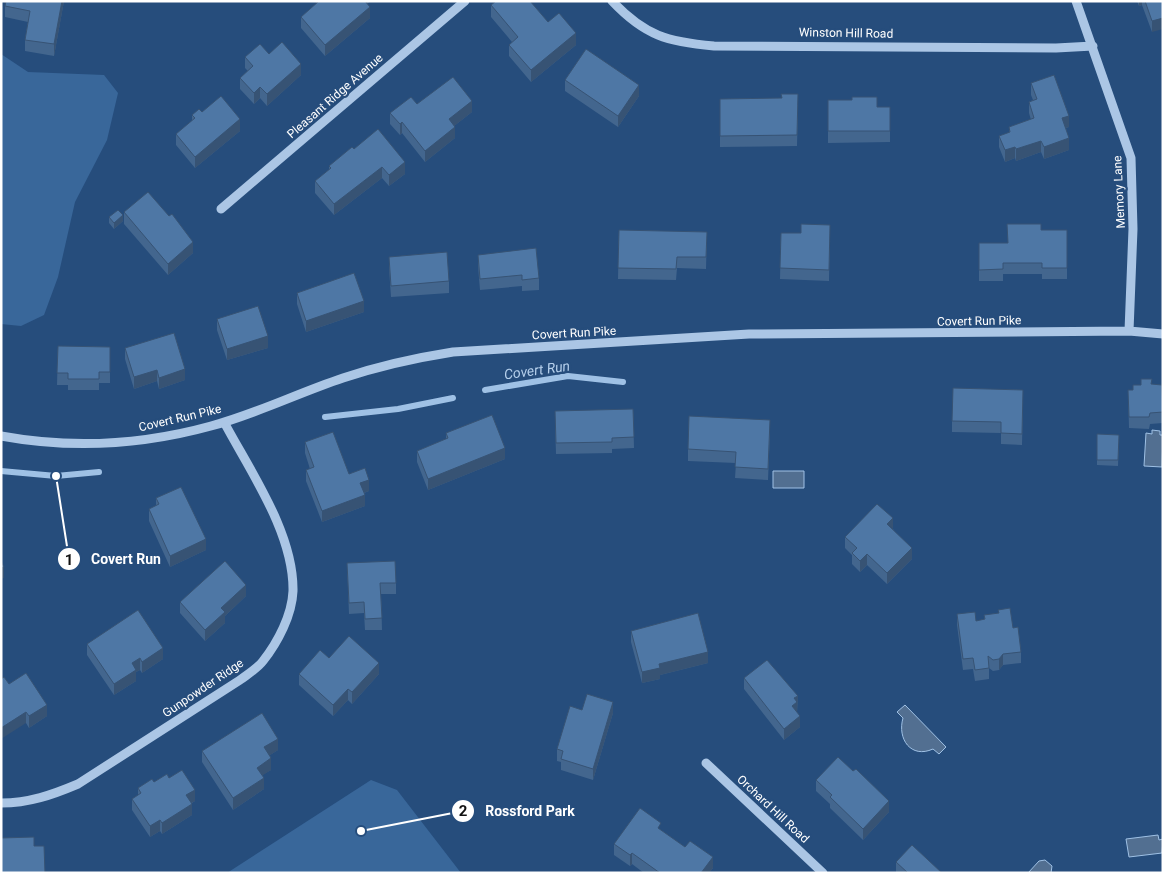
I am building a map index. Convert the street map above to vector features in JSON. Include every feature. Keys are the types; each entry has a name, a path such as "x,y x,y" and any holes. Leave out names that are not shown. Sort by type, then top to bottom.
{"street":[{"name":"Pleasant Ridge Avenue","path":"221,209 465,1"},
{"name":"Winston Hill Road","path":"612,1 629,19 644,30 665,39 684,44 714,46 1056,48 1093,46"},
{"name":"Memory Lane","path":"1076,1 1131,158 1133,256 1129,331"},
{"name":"Covert Run Pike","path":"1,436 36,442 107,444 144,441 224,422 342,378 404,359 453,352 749,334 1129,331 1163,334"},
{"name":"Gunpowder Ridge","path":"1,803 26,802 53,795 78,784 240,680 262,662 277,640 288,616 293,591 284,536 224,422"},
{"name":"Orchard Hill Road","path":"706,763 823,873"}],"shaded area":[{"path":"1,54 28,72 104,75 118,93 107,140 75,202 58,277 44,315 21,326 1,324"},
{"path":"1152,430 1160,431 1160,435 1163,435 1162,467 1144,466 1146,433 1152,434"},
{"path":"773,471 804,471 804,488 773,488"},
{"path":"905,705 946,747 939,754 933,749 918,751 912,749 904,740 902,733 903,718 897,712"},
{"path":"371,780 397,790 461,873 227,873"},
{"path":"1158,835 1159,840 1163,839 1162,853 1129,857 1126,839"},
{"path":"1045,860 1052,866 1051,873 1028,873 1039,861"}],"building":[{"path":"6,1 62,1 54,44 25,40 30,11 5,6"},
{"path":"319,1 365,1 370,7 325,45 301,17"},
{"path":"496,1 530,1 548,22 559,13 576,33 531,70 509,45 518,37 491,5"},
{"path":"1145,1 1163,1 1163,18 1152,21"},
{"path":"282,42 301,64 267,94 260,87 254,93 240,78 253,66 245,57 260,44 269,54"},
{"path":"586,49 639,85 618,116 565,80"},
{"path":"1054,75 1069,116 1062,118 1069,138 1044,147 1041,141 1016,149 1015,147 1005,150 999,136 1010,132 1009,127 1034,118 1029,102 1037,99 1031,83"},
{"path":"453,77 472,101 449,119 455,127 425,151 402,122 400,124 390,113 411,97 417,104"},
{"path":"781,94 798,94 797,135 720,136 720,99 782,98"},
{"path":"221,96 240,119 195,157 176,134 195,118 192,115 199,109 202,112"},
{"path":"852,97 877,97 877,107 890,107 890,131 828,131 828,100 852,100"},
{"path":"378,129 405,162 389,175 382,167 334,204 315,181 331,168 329,166 352,147 354,149"},
{"path":"148,192 169,216 172,214 193,242 168,264 124,212"},
{"path":"118,210 123,215 114,223 109,217"},
{"path":"801,224 830,225 829,270 780,268 781,233 801,233"},
{"path":"1007,224 1041,224 1041,230 1067,230 1067,268 1042,268 1042,263 1003,263 1003,269 979,270 979,243 1008,243"},
{"path":"619,230 707,232 706,257 677,257 676,269 618,268"},
{"path":"536,248 539,278 522,280 522,275 480,279 478,255"},
{"path":"447,252 449,281 391,286 389,257"},
{"path":"354,273 364,301 306,321 297,293"},
{"path":"258,306 268,336 227,349 217,319"},
{"path":"174,333 185,369 159,378 157,370 134,377 125,348"},
{"path":"58,346 110,347 110,372 99,372 99,379 68,379 68,373 57,373"},
{"path":"1141,379 1152,379 1151,384 1162,385 1163,412 1150,413 1149,417 1129,417 1128,390 1133,390 1133,385 1141,385"},
{"path":"953,388 1023,390 1022,434 1001,433 1001,422 952,421"},
{"path":"633,409 634,437 612,438 612,442 556,443 555,411"},
{"path":"492,415 505,448 428,479 417,451 448,438 446,433"},
{"path":"689,416 770,420 768,469 735,467 736,452 688,449"},
{"path":"333,432 349,474 365,468 369,480 360,483 365,495 322,511 306,470 314,467 305,442"},
{"path":"1097,434 1119,435 1118,460 1097,460"},
{"path":"181,487 206,539 170,556 149,509 159,504 156,498"},
{"path":"877,504 893,518 887,524 912,548 887,573 867,554 860,561 852,553 857,548 845,537"},
{"path":"225,561 246,585 221,608 225,612 205,630 180,602"},
{"path":"395,561 396,583 380,583 382,618 365,619 364,602 349,603 347,563"},
{"path":"1010,608 1013,628 1018,627 1021,652 1003,654 999,659 993,660 988,656 989,668 975,670 973,658 963,659 957,614 975,612 976,621 985,619 984,615 999,613 998,610"},
{"path":"138,610 163,648 142,662 140,658 132,663 136,670 114,684 87,644"},
{"path":"698,613 708,652 659,664 660,668 642,672 631,631"},
{"path":"349,636 379,663 352,692 348,689 333,705 299,674 320,650 329,658"},
{"path":"767,660 798,696 794,698 797,702 792,706 800,716 784,729 744,678"},
{"path":"26,673 47,705 29,716 26,712 1,728 1,679 4,677 9,684"},
{"path":"587,694 613,702 593,769 561,759 563,751 557,749 570,706 582,710"},
{"path":"262,713 278,739 264,747 271,758 257,768 264,778 233,798 202,751"},
{"path":"838,757 853,771 856,769 889,801 863,829 830,797 832,795 816,780"},
{"path":"182,770 195,790 186,795 192,804 162,823 160,820 150,826 132,799 141,793 138,788 152,779 154,782 167,774 169,778"},
{"path":"640,808 661,823 658,828 685,847 690,841 713,857 701,873 660,873 632,853 630,855 614,844"},
{"path":"34,837 34,846 44,846 45,873 1,873 1,838"},
{"path":"912,845 942,873 908,873 896,862"}],"waterway":[{"name":"Covert Run","path":"485,390 568,376 623,382"},
{"name":"Covert Run","path":"325,417 398,409 453,398"},
{"name":"Covert Run","path":"1,471 56,476 99,472"}],"place":[{"name":"Covert Run","path":"56,476"},
{"name":"Rossford Park","path":"361,831"}]}
